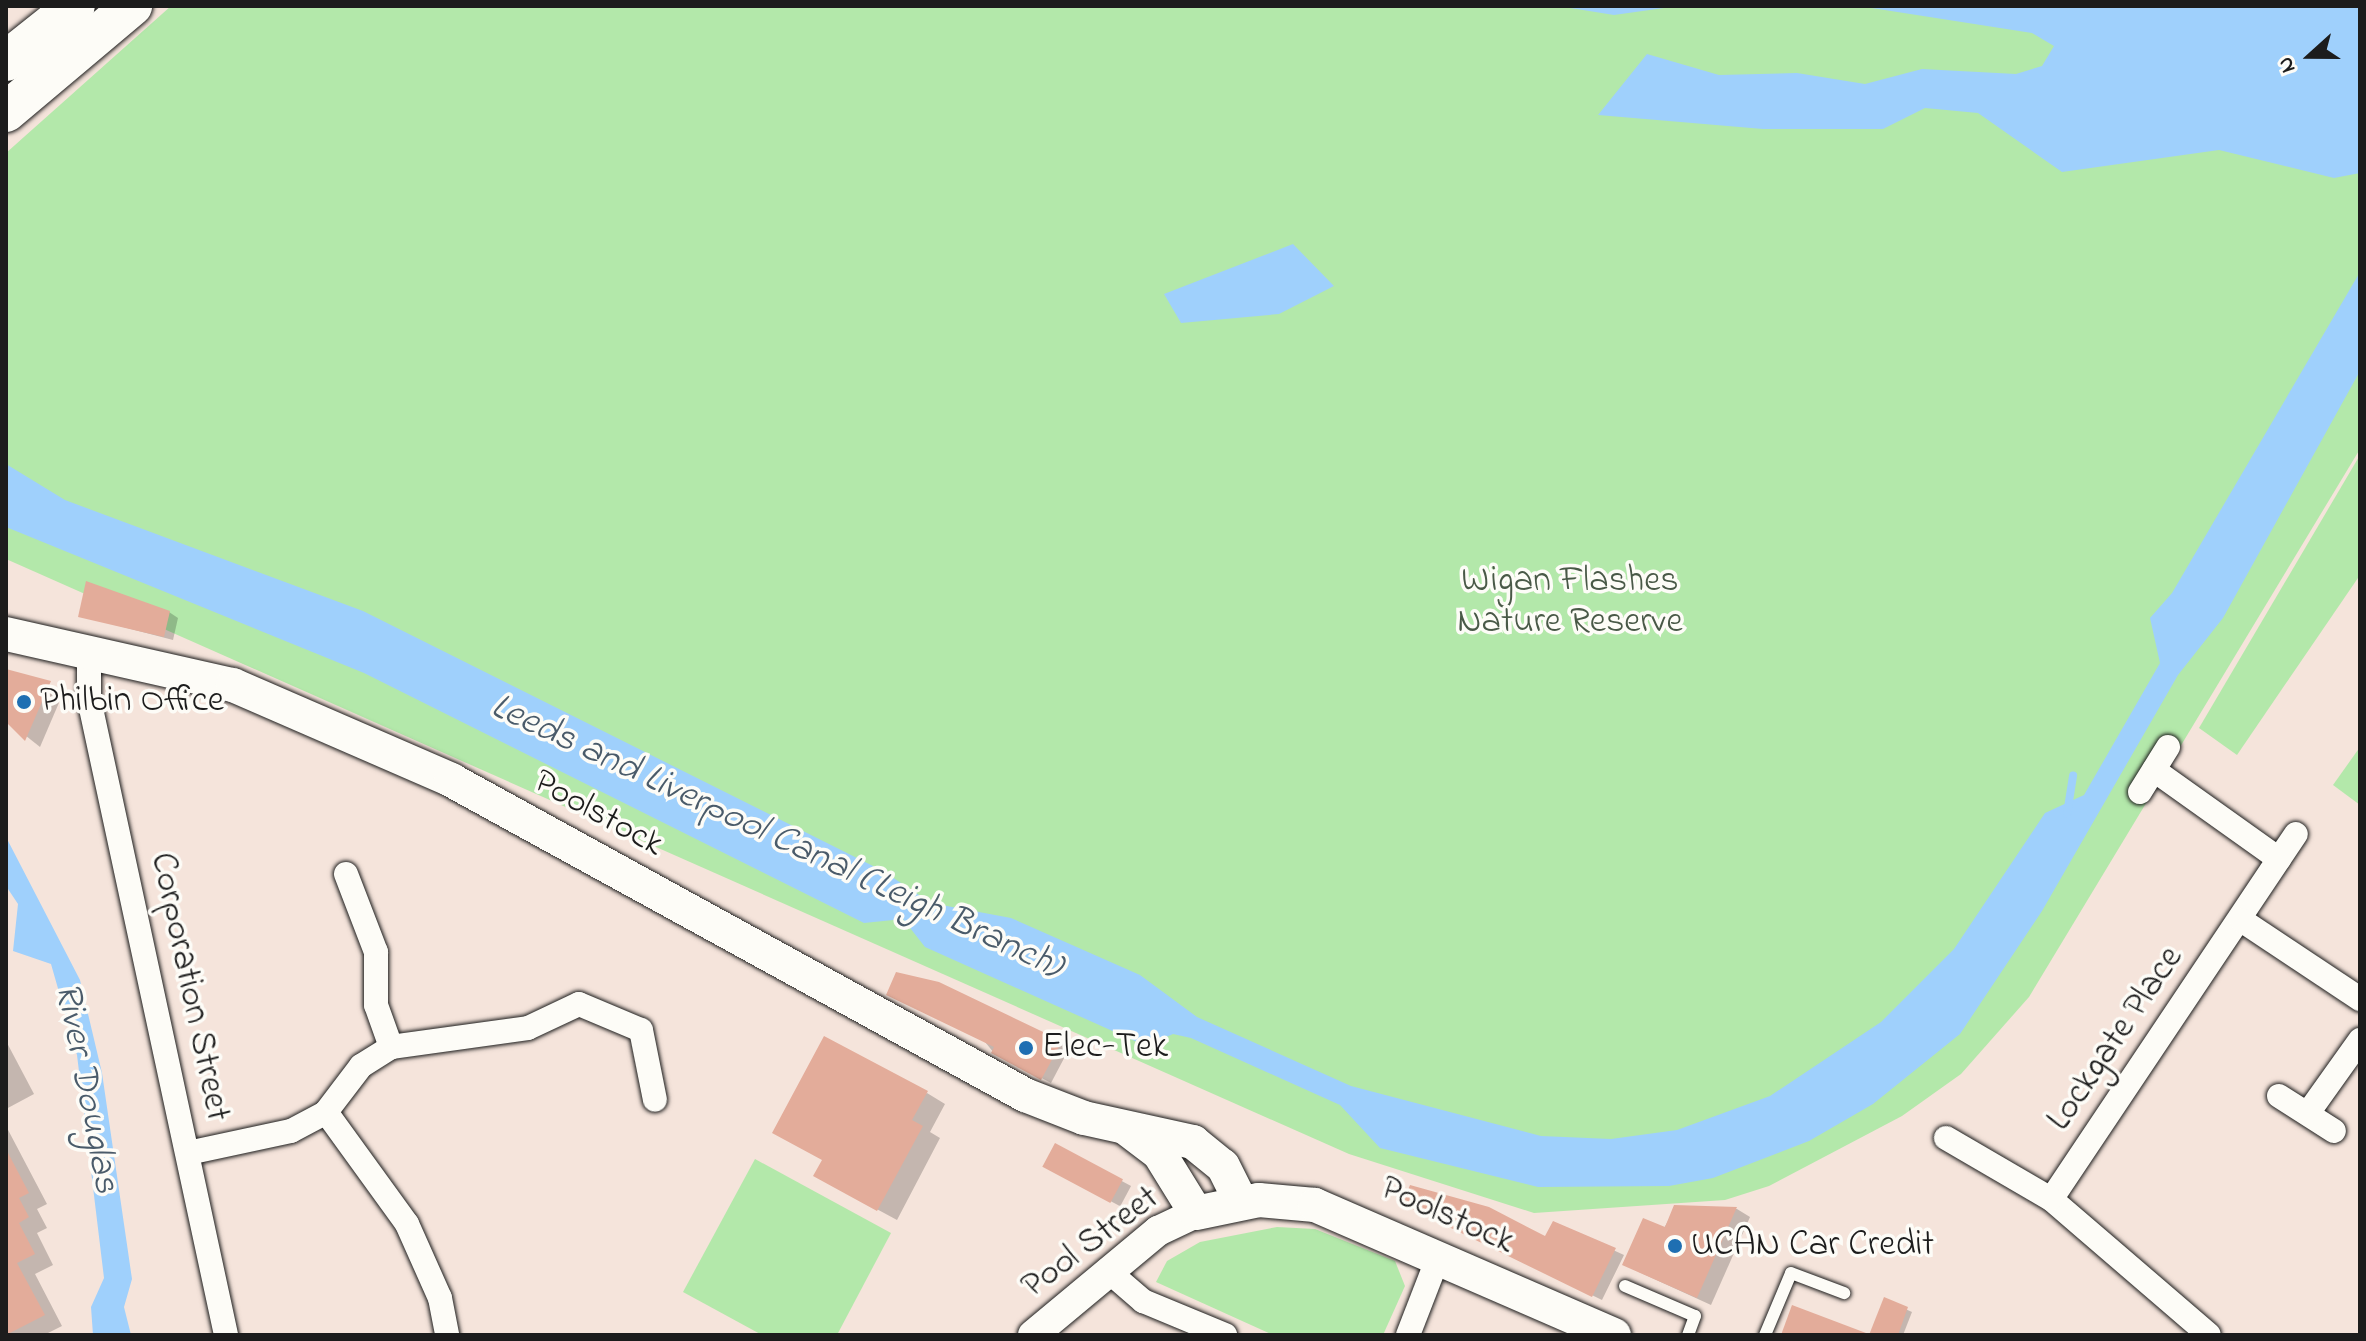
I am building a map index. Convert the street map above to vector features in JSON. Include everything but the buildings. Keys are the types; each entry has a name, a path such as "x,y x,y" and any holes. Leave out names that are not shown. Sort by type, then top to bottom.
{"highway":[{"path":"6,61 75,6"},
{"path":"6,112 132,6"}],"main road":[{"name":"Poolstock","path":"6,634 233,685 451,780 1025,1095 1126,1129 1193,1142 1223,1166 1241,1202"},
{"name":"Poolstock","path":"1126,1129 1159,1153 1196,1213 1241,1202 1315,1205 1439,1255 1614,1335"}],"street":[{"name":"Corporation Street","path":"89,655 89,699 226,1335"},
{"path":"2140,792 2168,747"},
{"path":"2154,770 2279,859"},
{"name":"Lockgate Place","path":"2051,1199 2296,834"},
{"path":"346,874 376,952 376,1005 391,1047"},
{"path":"2241,920 2360,999"},
{"path":"188,1153 291,1131 326,1112 361,1066 391,1047 528,1028 579,1004 641,1030 655,1100"},
{"path":"2308,1113 2360,1040"},
{"path":"2279,1096 2334,1131"},
{"path":"326,1112 407,1224 440,1298 447,1335"},
{"path":"1946,1138 2051,1199 2209,1335"},
{"name":"Pool Street","path":"1033,1335 1107,1270 1196,1213"},
{"path":"1408,1335 1439,1255"},
{"path":"1107,1270 1143,1301 1225,1335"}],"lane":[{"path":"1765,1335 1791,1273 1844,1293"},
{"path":"1625,1286 1695,1316 1688,1335"}],"green space":[{"name":"Wigan Flashes Nature Reserve","path":"171,6 2360,6 2360,449 2029,997 1961,1074 1902,1116 1769,1186 1725,1200 1534,1213 1349,1154 6,559 6,153"},
{"path":"2360,455 2360,575 2237,755 2199,728"},
{"path":"2360,747 2360,805 2333,785"},
{"path":"755,1159 891,1233 837,1335 762,1335 683,1292"},
{"path":"1277,1227 1315,1229 1395,1261 1405,1286 1383,1335 1273,1335 1156,1282 1167,1261 1200,1242"}],"water":[{"path":"1558,6 1678,6 1614,15"},
{"path":"1859,6 2360,6 2360,173 2334,178 2219,150 2062,172 1978,113 1925,108 1883,129 1763,129 1598,115 1647,54 1719,75 1797,73 1865,84 1922,69 2016,74 2042,66 2054,46 2032,33"},
{"path":"1293,244 1334,286 1279,314 1181,323 1164,294"},
{"name":"Leeds and Liverpool Canal (Leigh Branch)","path":"2360,272 2360,371 2223,618 2178,675 2042,911 1960,1034 1873,1104 1809,1141 1713,1178 1669,1186 1538,1187 1380,1148 1340,1105 1191,1038 1173,1034 1146,1046 925,947 903,919 864,923 364,673 6,527 6,464 65,500 363,611 883,871 931,903 1011,918 1140,975 1197,1017 1351,1086 1541,1136 1611,1139 1677,1130 1770,1096 1881,1022 1954,949 2045,813 2084,795 2160,663 2150,618 2172,593"},
{"name":"River Douglas","path":"6,837 80,980 102,1073 132,1279 124,1307 131,1335 93,1335 91,1307 104,1278 77,1055 51,964 13,951 18,904 6,886"}],"waterway":[{"path":"2067,814 2073,775"}],"place":[{"name":"Philbin Office","path":"24,702"},
{"name":"Elec-Tek","path":"1026,1048"},
{"name":"UCAN Car Credit","path":"1675,1246"}]}
